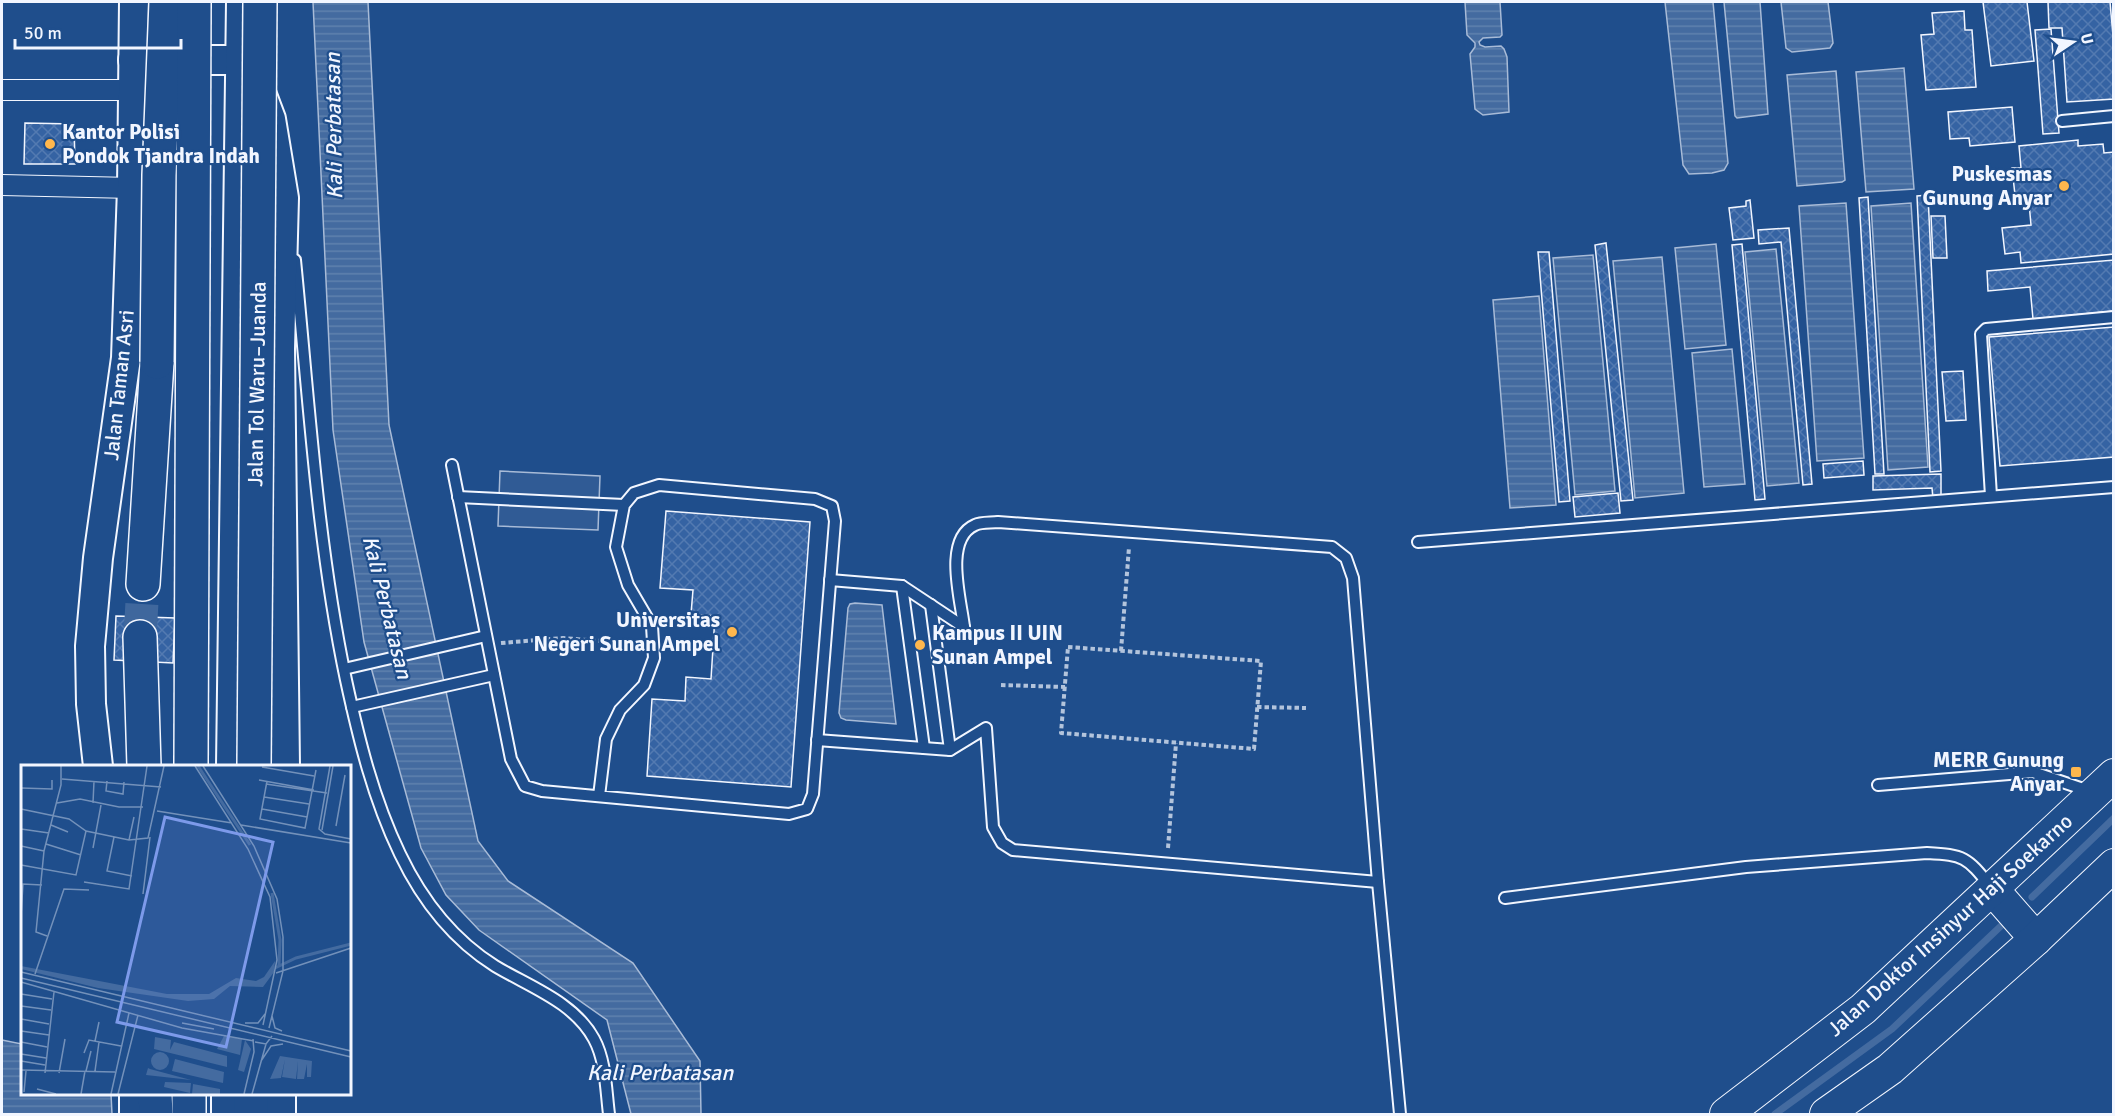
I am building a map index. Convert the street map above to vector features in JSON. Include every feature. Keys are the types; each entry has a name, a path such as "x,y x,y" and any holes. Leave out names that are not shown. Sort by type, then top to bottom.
{"highway":[{"path":"143,584 157,362 159,175 166,2"},
{"path":"191,765 194,2"},
{"name":"Jalan Tol Waru–Juanda","path":"254,765 260,2"},
{"path":"140,637 144,765"},
{"path":"155,1095 156,1114"},
{"path":"189,1095 189,1114"},
{"path":"251,1095 251,1114"}],"main road":[{"name":"Jalan Taman Asri","path":"99,765 91,704 90,646 98,558 126,358 132,188 134,2"},
{"path":"231,765 241,2"},
{"path":"133,60 241,60 254,74 271,119 284,198 280,349 285,765"},
{"name":"Jalan Doktor Insinyur Haji Soekarno","path":"1726,1114 1863,1009 2104,784"},
{"path":"1827,1114 1890,1069 2037,939 2114,865"},
{"path":"1993,890 2037,939"},
{"path":"134,1095 134,1114"},
{"path":"226,1095 226,1114"},
{"path":"281,1095 281,1114"}],"street":[{"path":"2,90 134,90"},
{"path":"2,185 132,188"}],"lane":[{"path":"2062,121 2114,116"},
{"path":"284,198 294,247 324,561 352,707 373,789 400,854 416,885 439,918 461,941 494,965 561,1004 578,1017 597,1046 609,1114"},
{"path":"1991,496 1981,334 1983,331 2114,317"},
{"path":"452,465 511,759 525,786 542,791 789,814 807,809 813,794 835,521 832,506 815,499 659,485 634,493 624,506 616,547 628,585 652,626 654,658 644,685 620,710 606,739 599,796"},
{"path":"1418,542 2114,487"},
{"path":"458,497 624,506"},
{"path":"830,580 903,586 964,627 955,554 961,536 975,525 998,522 1332,547 1346,558 1353,578 1400,1114"},
{"path":"903,586 924,748"},
{"path":"931,605 950,750"},
{"path":"344,669 459,643 487,641"},
{"path":"352,707 494,675"},
{"path":"817,740 950,750 986,728 993,827 1002,843 1013,850 1378,882"},
{"path":"1878,785 2033,772 2104,784"},
{"path":"1505,898 1746,867 1927,853 1951,854 1972,863 1993,890"}],"path":[{"path":"1121,651 1130,532"},
{"path":"487,641 563,638 653,646"},
{"path":"1068,647 1260,662 1254,749 1061,733 1065,687 1068,647"},
{"path":"1001,685 1065,687"},
{"path":"1257,706 1306,708"},
{"path":"1167,863 1176,743"}],"shaded area":[{"path":"500,471 600,476 598,530 498,526"}],"water":[{"name":"Kali Perbatasan","path":"313,2 368,2 389,425 478,841 508,881 633,963 700,1061 701,1114 631,1114 607,1020 479,930 446,895 421,848 364,642 333,430"},
{"path":"1465,2 1500,2 1502,35 1483,38 1479,42 1485,47 1501,46 1504,49 1507,57 1509,112 1483,115 1475,109 1470,54 1475,43 1467,35"},
{"path":"1665,2 1713,2 1728,163 1724,170 1689,174 1683,165"},
{"path":"1724,2 1760,2 1768,114 1737,118 1735,116"},
{"path":"1781,2 1828,2 1833,43 1830,48 1792,52 1786,48"},
{"path":"1904,68 1914,189 1866,192 1856,72"},
{"path":"1836,71 1845,180 1797,186 1787,75"},
{"path":"1846,203 1864,458 1817,461 1799,206"},
{"path":"1911,203 1928,467 1888,470 1871,206"},
{"path":"1716,244 1726,345 1685,349 1675,248"},
{"path":"1776,249 1799,483 1767,486 1745,252"},
{"path":"1593,255 1615,491 1575,495 1553,258"},
{"path":"1662,257 1684,493 1635,498 1613,261"},
{"path":"1539,296 1556,505 1510,508 1493,300"},
{"path":"1732,349 1745,484 1704,487 1692,353"},
{"path":"850,604 882,605 896,724 846,720 841,718 839,713 848,608"},
{"path":"2,1040 21,1044 21,1095 111,1095 112,1114 2,1114"}],"building":[{"path":"1983,2 2027,2 2034,61 1991,66"},
{"path":"2048,2 2110,2 2114,47 2114,99 2067,102 2062,28 2049,28"},
{"path":"1964,11 1965,30 1972,30 1976,87 1926,90 1921,35 1934,34 1932,13"},
{"path":"2051,29 2059,133 2043,134 2035,30"},
{"path":"2012,107 2015,142 1970,146 1969,138 1950,139 1948,112"},
{"name":"Kantor Polisi Pondok Tjandra Indah","path":"25,123 74,124 75,164 24,164"},
{"name":"Puskesmas Gunung Anyar","path":"2078,140 2078,146 2103,144 2104,153 2114,152 2114,254 2021,263 2020,252 2005,254 2002,228 2031,225 2029,203 2016,204 2012,168 2021,168 2019,146"},
{"path":"1928,195 1941,471 1930,472 1917,196"},
{"path":"1868,197 1884,474 1875,474 1859,198"},
{"path":"1750,200 1754,238 1733,240 1729,208 1746,206 1746,201"},
{"path":"1931,216 1945,216 1947,258 1933,258"},
{"path":"1789,228 1812,484 1803,485 1781,242 1759,244 1758,230"},
{"path":"1606,243 1633,500 1621,501 1595,245"},
{"path":"1742,244 1765,499 1755,500 1732,245"},
{"path":"1538,252 1549,252 1570,501 1559,502"},
{"path":"2114,260 2114,311 2033,319 2030,287 1988,291 1987,271"},
{"path":"2114,327 2114,457 2000,466 1989,337"},
{"path":"1963,371 1966,420 1946,421 1942,372"},
{"path":"1863,461 1864,475 1824,478 1823,464"},
{"path":"1941,474 1941,498 1933,499 1932,488 1873,490 1873,476"},
{"path":"1618,493 1620,513 1575,517 1573,497"},
{"path":"666,511 810,522 791,787 647,776 652,699 685,701 686,677 711,679 715,616 691,614 693,590 660,588"},
{"path":"116,616 175,618 173,663 114,660"}],"waterway":[{"path":"2032,897 2114,818"},
{"path":"1775,1114 1892,1029 2002,925"}],"tunnel":[{"path":"140,637 143,584"}],"place":[{"name":"Kantor Polisi Pondok Tjandra Indah","path":"50,144"},
{"name":"Puskesmas Gunung Anyar","path":"2064,186"},
{"name":"Universitas Negeri Sunan Ampel","path":"732,632"},
{"name":"Kampus II UIN Sunan Ampel","path":"920,645"},
{"name":"MERR Gunung Anyar","path":"2076,772"}]}
